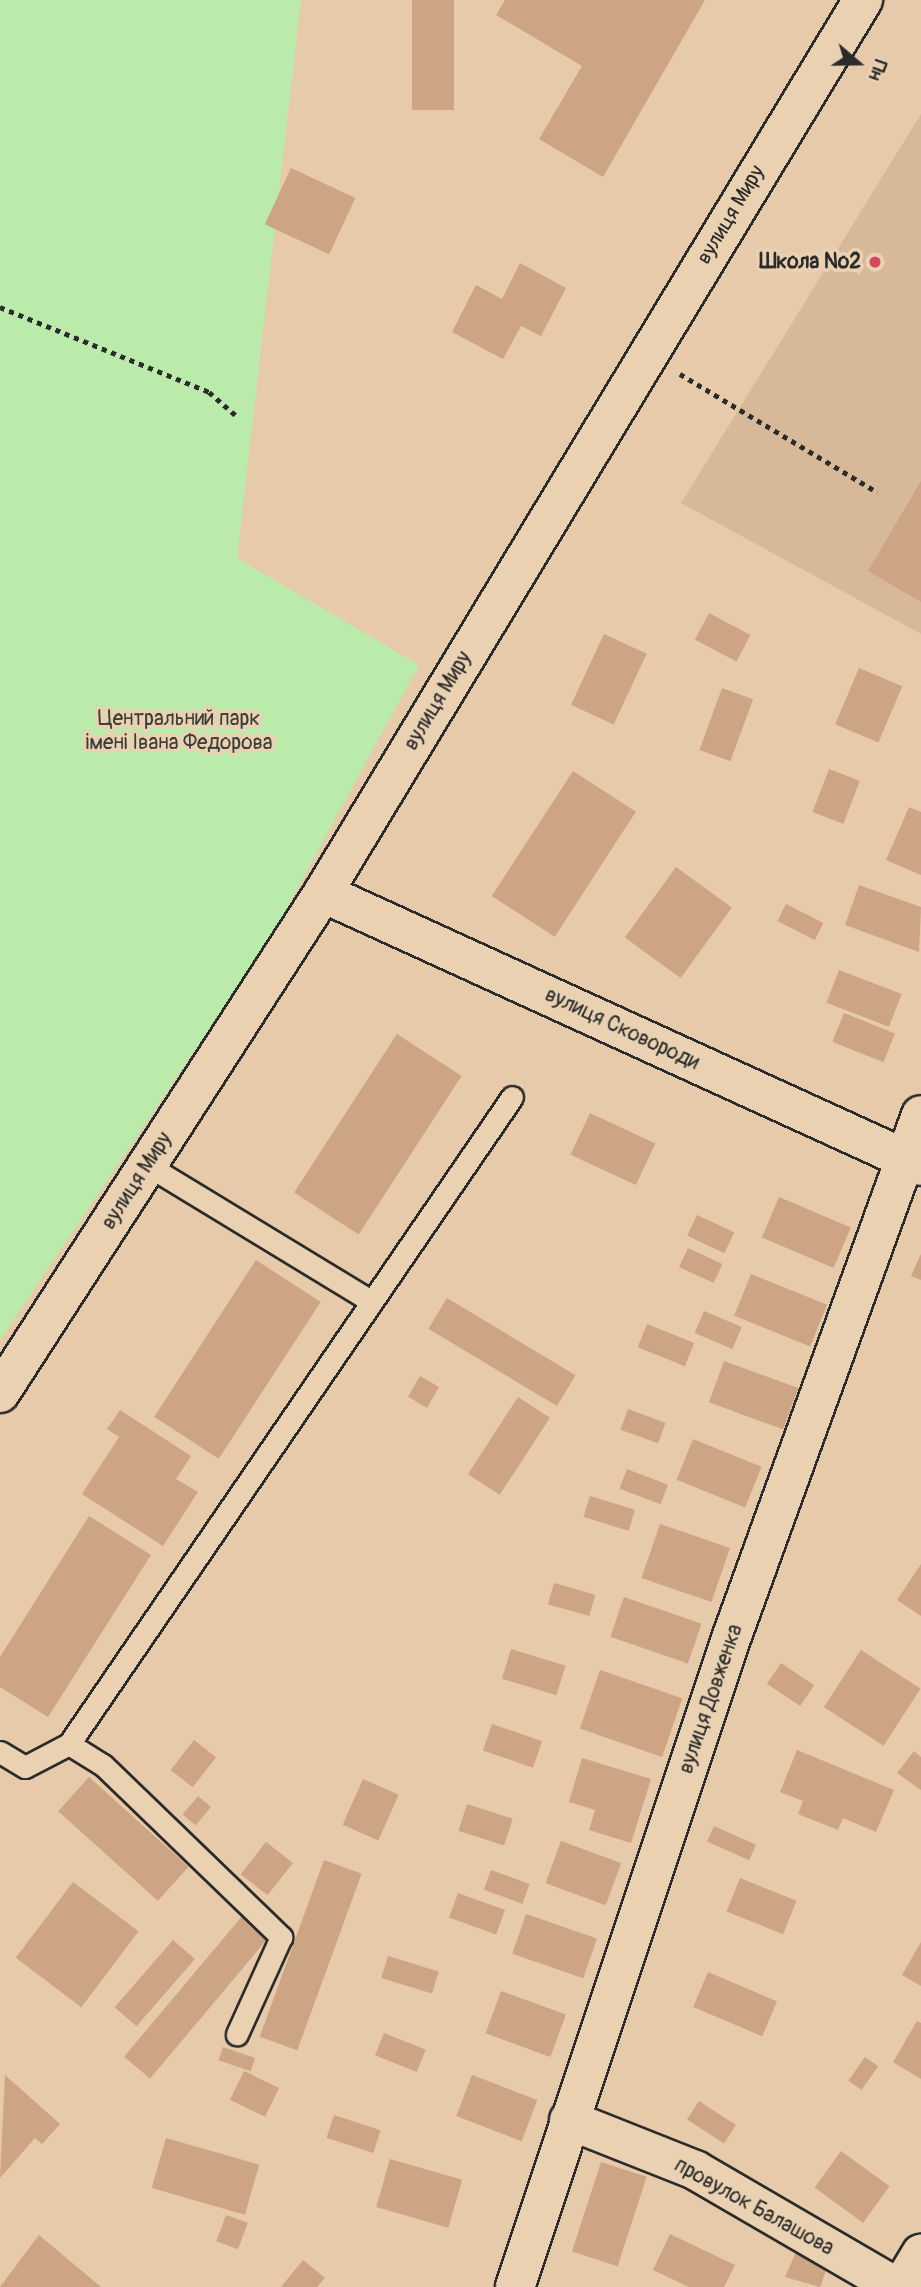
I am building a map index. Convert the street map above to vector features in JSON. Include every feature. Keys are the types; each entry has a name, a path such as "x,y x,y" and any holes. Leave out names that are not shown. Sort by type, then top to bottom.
{"street":[{"name":"вулиця Миру","path":"0,1393 323,893 646,353 863,0"},
{"name":"вулиця Сковороди","path":"323,893 912,1162"},
{"name":"вулиця Довженка","path":"515,2287 569,2120 912,1162 921,1115"},
{"name":"провулок Балашова","path":"569,2120 695,2170 896,2287"},
{"path":"901,2287 921,2254"}],"lane":[{"path":"0,1752 25,1768 69,1744 512,1097"},
{"path":"147,1165 372,1302"},
{"path":"69,1744 103,1765 281,1937 237,2034"}],"path":[{"path":"0,307 209,392 238,417"},
{"path":"646,353 877,492"}],"shaded area":[{"name":"Школа №2","path":"921,114 921,634 681,503"}],"green space":[{"name":"Центральний парк імені Івана Федорова","path":"0,0 301,0 237,558 419,665 272,935 0,1340"}],"building":[{"path":"412,0 454,0 454,110 412,110"},
{"path":"505,0 705,0 603,177 539,139 582,66 496,15"},
{"path":"291,168 355,198 329,254 265,224"},
{"path":"520,263 566,288 541,336 521,326 503,359 452,332 476,285 502,299"},
{"path":"921,481 921,602 868,571"},
{"path":"709,613 750,635 736,662 695,639"},
{"path":"604,634 647,654 614,725 571,705"},
{"path":"859,668 902,686 878,743 835,724"},
{"path":"722,688 753,699 730,761 699,750"},
{"path":"829,769 860,781 843,824 813,812"},
{"path":"573,771 636,812 555,937 492,896"},
{"path":"909,807 921,812 921,875 886,860"},
{"path":"676,867 732,908 681,978 625,937"},
{"path":"859,885 921,907 919,952 845,925"},
{"path":"786,904 823,923 815,940 777,921"},
{"path":"839,970 902,994 889,1027 826,1003"},
{"path":"844,1013 895,1034 883,1062 832,1042"},
{"path":"397,1034 462,1076 359,1234 294,1193"},
{"path":"590,1113 655,1143 636,1185 571,1155"},
{"path":"779,1197 851,1227 834,1268 762,1238"},
{"path":"697,1215 734,1232 724,1253 687,1236"},
{"path":"688,1248 722,1264 714,1283 679,1267"},
{"path":"921,1254 921,1280 911,1276"},
{"path":"256,1260 321,1302 219,1459 154,1417"},
{"path":"751,1274 827,1305 810,1346 734,1316"},
{"path":"447,1298 576,1375 557,1406 428,1329"},
{"path":"704,1311 742,1327 732,1349 695,1333"},
{"path":"647,1324 694,1343 685,1366 638,1347"},
{"path":"724,1361 798,1388 783,1429 709,1402"},
{"path":"420,1376 439,1387 427,1408 408,1397"},
{"path":"518,1397 550,1418 500,1495 468,1474"},
{"path":"628,1409 666,1423 658,1443 620,1430"},
{"path":"120,1410 191,1456 176,1479 198,1492 163,1546 82,1494 119,1437 107,1429"},
{"path":"693,1439 762,1467 745,1508 677,1480"},
{"path":"627,1469 668,1485 661,1504 619,1489"},
{"path":"590,1496 635,1510 629,1531 584,1517"},
{"path":"89,1516 151,1555 48,1717 0,1687 0,1657"},
{"path":"660,1524 730,1548 711,1602 641,1578"},
{"path":"921,1564 921,1616 897,1600"},
{"path":"554,1583 595,1595 589,1616 548,1604"},
{"path":"624,1597 702,1624 688,1663 610,1637"},
{"path":"511,1649 566,1666 556,1695 502,1679"},
{"path":"861,1650 921,1689 884,1746 824,1707"},
{"path":"781,1663 814,1685 800,1706 767,1684"},
{"path":"600,1670 682,1698 662,1757 580,1729"},
{"path":"492,1724 542,1741 533,1768 483,1750"},
{"path":"194,1740 216,1757 193,1787 171,1770"},
{"path":"797,1750 894,1790 876,1832 843,1818 838,1830 798,1814 803,1801 780,1792"},
{"path":"914,1751 921,1757 921,1790 897,1773"},
{"path":"582,1758 651,1779 631,1843 589,1830 595,1810 569,1802"},
{"path":"89,1777 189,1867 158,1901 58,1811"},
{"path":"363,1779 399,1795 378,1841 343,1825"},
{"path":"198,1796 211,1807 196,1825 183,1814"},
{"path":"467,1804 513,1819 504,1845 458,1831"},
{"path":"714,1826 756,1845 749,1860 707,1842"},
{"path":"561,1841 621,1863 606,1905 546,1883"},
{"path":"266,1842 293,1863 268,1895 241,1874"},
{"path":"324,1860 362,1874 297,2050 260,2037"},
{"path":"491,1870 530,1884 522,1904 484,1890"},
{"path":"740,1878 797,1901 783,1934 727,1911"},
{"path":"73,1882 138,1931 81,2007 16,1958"},
{"path":"458,1893 505,1910 496,1935 449,1917"},
{"path":"526,1914 597,1938 583,1978 512,1954"},
{"path":"243,1915 269,1937 150,2079 124,2057"},
{"path":"173,1940 195,1959 136,2026 115,2007"},
{"path":"921,1942 921,1986 902,1975"},
{"path":"388,1956 439,1971 432,1993 381,1978"},
{"path":"708,1972 777,2001 762,2036 693,2007"},
{"path":"501,1991 566,2015 550,2057 486,2033"},
{"path":"917,2021 921,2023 921,2079 893,2062"},
{"path":"384,2033 426,2050 417,2072 375,2055"},
{"path":"223,2047 255,2058 251,2071 218,2060"},
{"path":"865,2057 878,2066 861,2090 848,2081"},
{"path":"244,2071 279,2088 265,2117 230,2100"},
{"path":"5,2075 60,2124 42,2144 35,2138 0,2178"},
{"path":"472,2075 537,2100 522,2141 456,2116"},
{"path":"699,2101 736,2125 724,2143 687,2119"},
{"path":"334,2115 381,2130 373,2153 327,2138"},
{"path":"166,2138 259,2165 245,2215 152,2188"},
{"path":"841,2151 890,2186 863,2223 815,2187"},
{"path":"390,2159 462,2180 448,2228 376,2207"},
{"path":"601,2162 647,2177 618,2266 572,2251"},
{"path":"226,2215 248,2223 238,2249 216,2241"},
{"path":"670,2234 735,2265 724,2287 689,2287 653,2270"},
{"path":"39,2235 101,2287 0,2287"},
{"path":"796,2252 828,2265 820,2287 785,2277"},
{"path":"303,2260 325,2278 317,2287 281,2287"}],"place":[{"name":"Школа №2","path":"875,262"}]}
